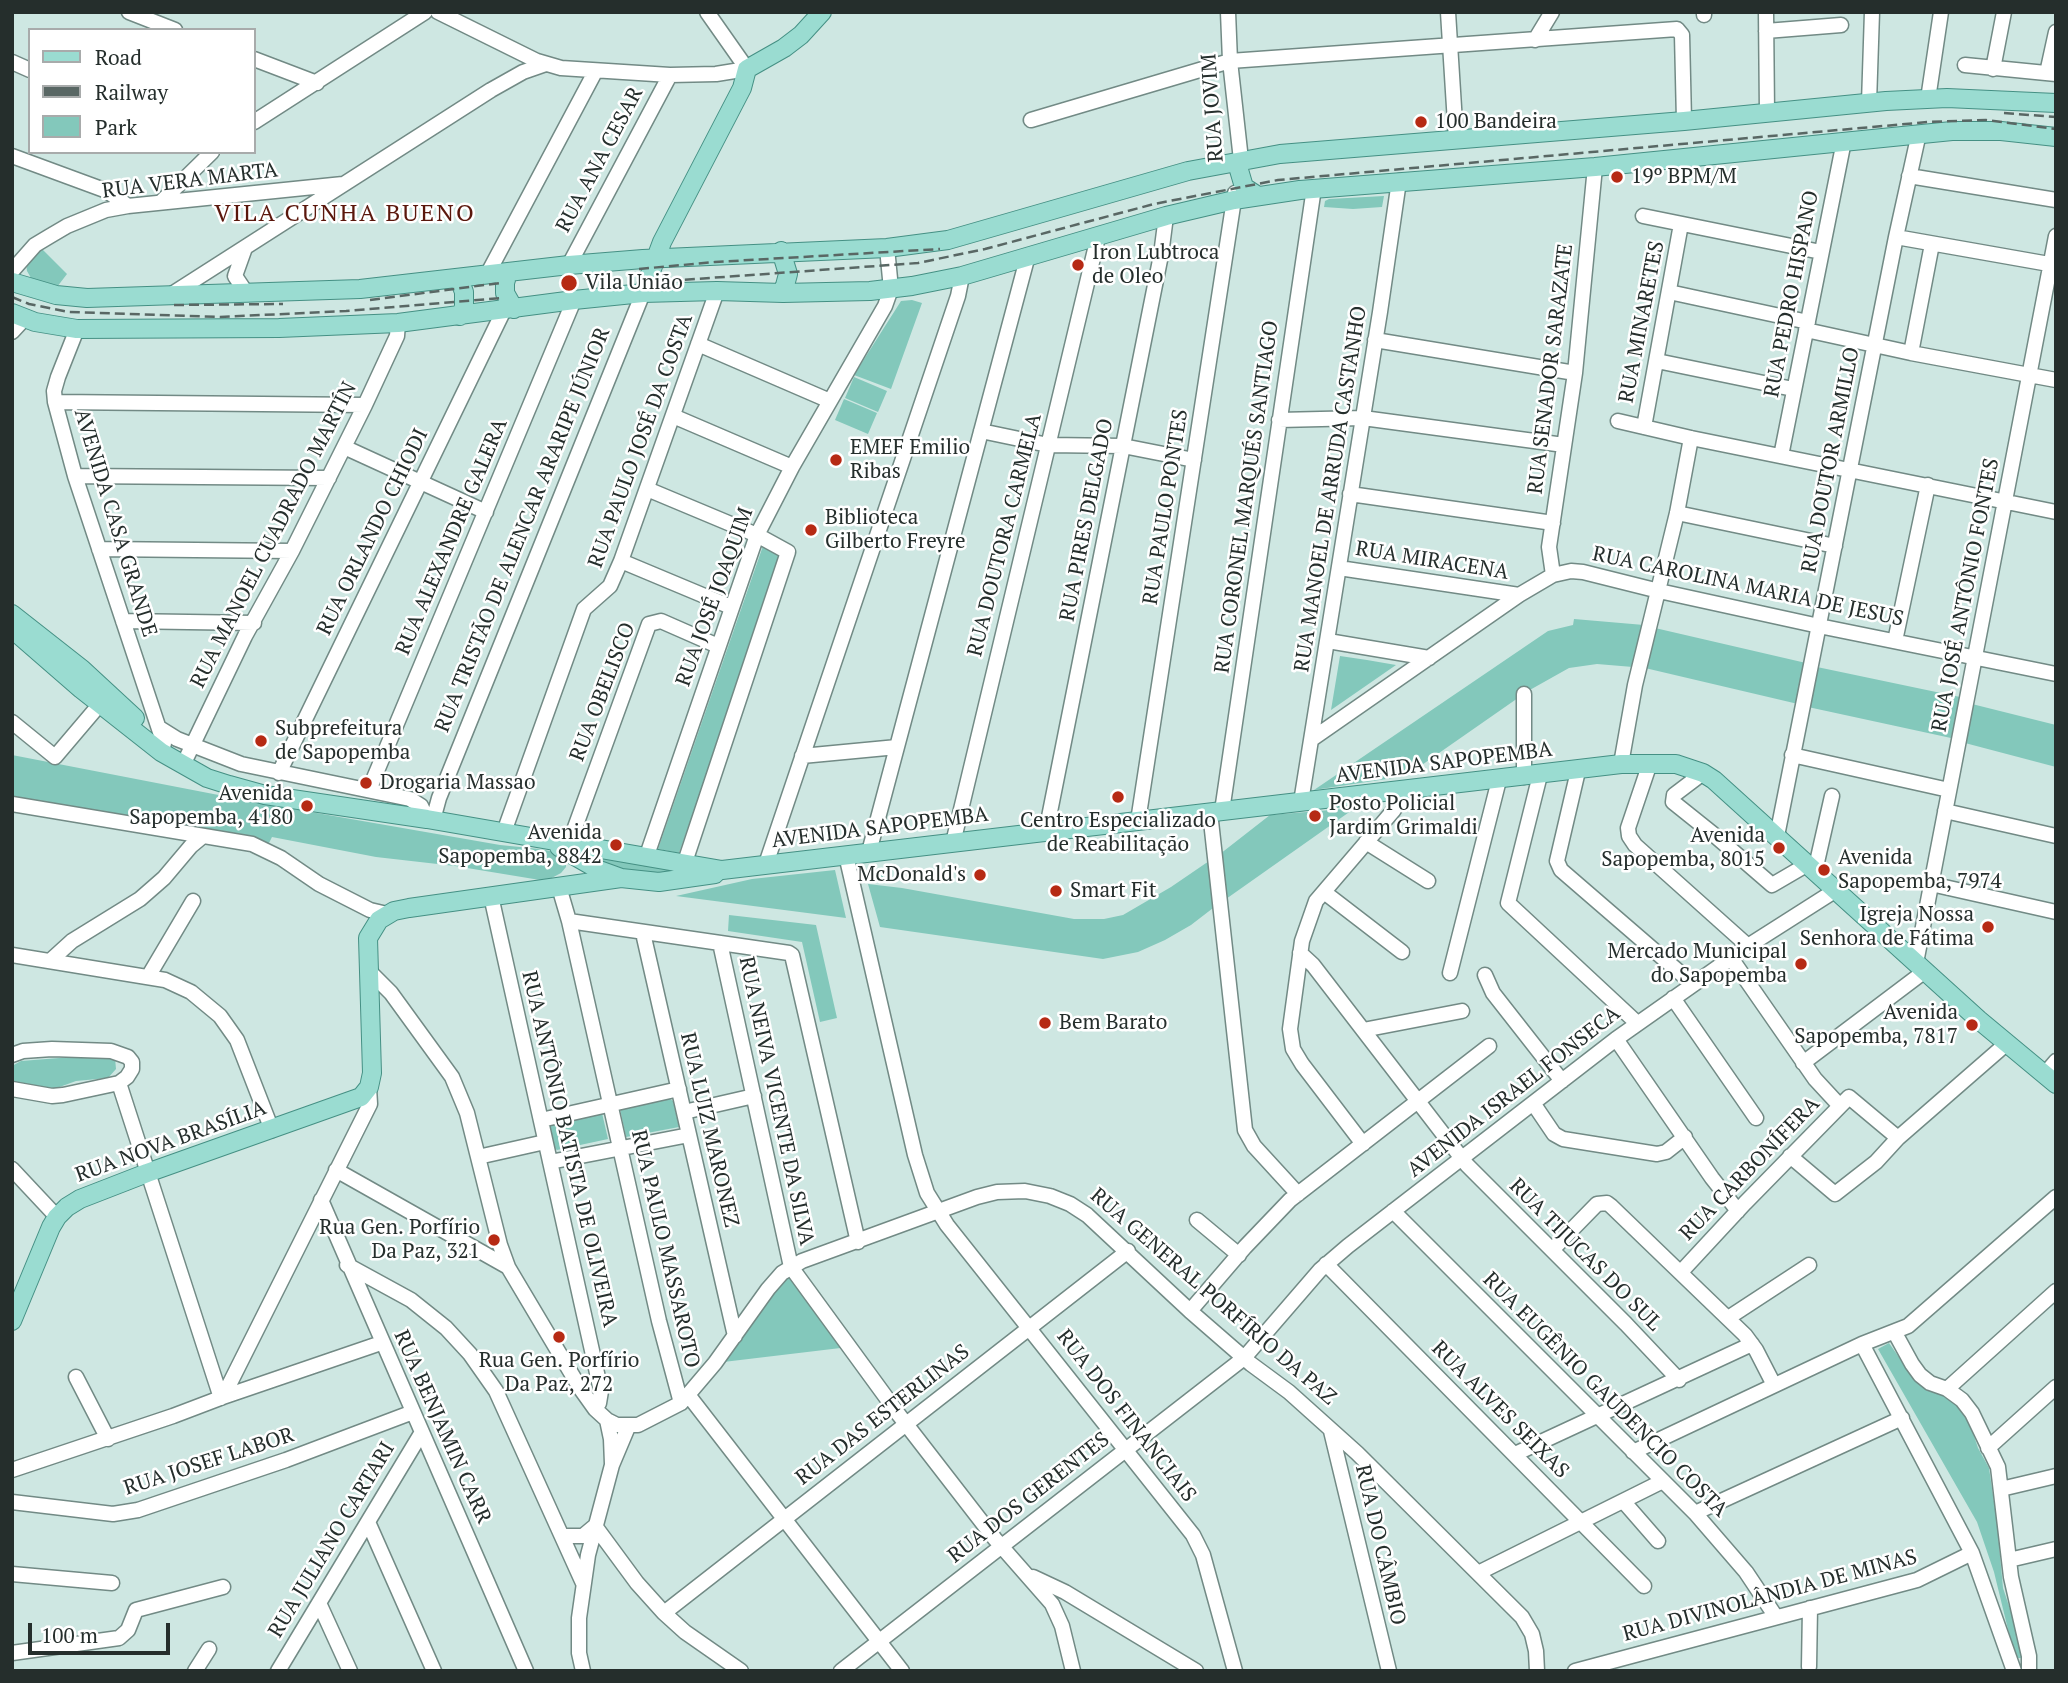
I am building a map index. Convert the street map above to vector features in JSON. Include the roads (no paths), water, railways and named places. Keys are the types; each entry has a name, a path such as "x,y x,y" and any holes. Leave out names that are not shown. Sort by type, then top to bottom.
{"main road":[{"path":"747,69 784,48 801,35 822,12"},
{"name":"RUA TRISTÃO DE ALENCAR ARARIPE JÚNIOR","path":"643,293 655,258 742,88 747,69"},
{"path":"1947,98 1954,116 1952,131"},
{"path":"12,282 56,295 87,298 360,289 655,258 887,248 948,240 1188,171 1240,165 1280,154 1928,99 2056,103"},
{"path":"2001,131 1996,117 2003,100"},
{"path":"18,316 77,329 279,328 398,323 643,293 783,293 891,289 962,276 1167,216 1234,200 1314,188 1595,167 1919,133 2001,131 2056,137"},
{"path":"1240,165 1244,187 1258,196"},
{"path":"781,251 788,274 783,293"},
{"path":"508,273 505,293 510,309"},
{"path":"458,279 464,292 464,307 460,316"},
{"name":"AVENIDA SAPOPEMBA","path":"12,614 82,669 130,721 180,763 207,778 265,795 419,811 550,841 722,870 1621,764 1676,764 1703,773 1777,836 2006,1044 2052,1073"},
{"path":"18,634 72,670 82,669"},
{"name":"AVENIDA SAPOPEMBA","path":"18,634 100,704 162,736 180,763"},
{"name":"AVENIDA SAPOPEMBA","path":"550,841 599,870 621,878 659,882 713,874 722,870"},
{"path":"554,887 582,860 598,852 608,851"},
{"path":"659,882 673,873 679,864"},
{"path":"369,1087 372,1073 368,937 376,917 410,908 621,878"},
{"name":"RUA NOVA BRASÍLIA","path":"57,1217 80,1199 355,1101 369,1087"},
{"path":"12,1321 17,1299 57,1217"}],"street":[{"path":"129,12 171,28"},
{"path":"256,121 425,12"},
{"path":"438,12 501,45 546,64 595,72 670,75 716,74 747,69 707,12"},
{"name":"RUA JOVIM","path":"1228,12 1240,165 1234,200"},
{"path":"1448,12 1456,139"},
{"path":"1535,40 1552,12"},
{"path":"1766,12 1767,113"},
{"path":"1869,103 1872,12"},
{"path":"1928,99 1941,12"},
{"path":"1993,69 2004,12"},
{"path":"1766,31 1840,25"},
{"path":"1031,120 1230,61 1677,29 1682,34 1684,121"},
{"path":"1965,65 2052,73 2056,32"},
{"path":"256,60 317,83"},
{"path":"12,62 28,69"},
{"path":"169,296 510,78 546,64"},
{"path":"487,275 595,72"},
{"name":"RUA ANA CESAR","path":"569,265 670,75"},
{"name":"RUA DOUTOR ARMILLO","path":"1777,836 1919,133"},
{"name":"RUA PEDRO HISPANO","path":"1781,456 1844,141"},
{"path":"162,202 210,154"},
{"path":"12,156 107,191 128,206"},
{"name":"RUA SENADOR SARAZATE","path":"1553,575 1549,547 1575,373 1595,167"},
{"path":"1909,176 2056,200"},
{"name":"RUA MANOEL DE ARRUDA CASTANHO","path":"1301,802 1399,181"},
{"name":"RUA VERA MARTA","path":"34,290 18,259 67,226 106,210 344,184"},
{"name":"RUA CORONEL MARQUÉS SANTIAGO","path":"1298,1194 1254,1146 1245,1130 1216,812 1314,188"},
{"name":"RUA VERA MARTA","path":"293,189 301,213"},
{"name":"RUA PAULO PONTES","path":"1138,821 1234,200"},
{"name":"RUA PIRES DELGADO","path":"1046,832 1167,216"},
{"path":"1643,216 1821,252"},
{"name":"RUA MINARETES","path":"1644,428 1682,224"},
{"name":"RUA JOSÉ ANTÔNIO FONTES","path":"1920,967 1931,884 2056,236"},
{"name":"RUA DOUTORA CARMELA","path":"953,843 1098,237"},
{"path":"1896,237 2049,264"},
{"path":"1911,353 1932,244"},
{"path":"245,291 235,276 246,247"},
{"path":"887,248 891,289"},
{"path":"869,852 1027,259"},
{"path":"766,864 958,296 962,276"},
{"name":"RUA JOSÉ JOAQUIM","path":"646,858 757,535 792,467 885,306 891,289"},
{"name":"RUA PAULO JOSÉ DA COSTA","path":"505,832 584,609 611,586 621,561 717,291"},
{"path":"1669,292 1875,345 2056,380"},
{"name":"RUA TRISTÃO DE ALENCAR ARARIPE JÚNIOR","path":"419,811 439,798 643,293"},
{"name":"RUA ALEXANDRE GALERA","path":"369,790 573,300"},
{"name":"RUA ORLANDO CHIODI","path":"279,773 420,484 510,309"},
{"path":"12,332 18,316"},
{"name":"RUA MANOEL CUADRADO MARTÍN","path":"180,763 329,478 397,337 398,323"},
{"name":"AVENIDA CASA GRANDE","path":"77,329 58,377 54,391 55,402 75,476 162,736"},
{"path":"1375,340 1575,373"},
{"path":"698,344 830,401"},
{"path":"1657,361 1793,390"},
{"path":"55,402 365,405"},
{"path":"673,416 792,467"},
{"path":"1279,421 1363,418 1564,445"},
{"path":"1618,421 2056,512"},
{"path":"981,431 1048,445 1123,446 1194,460"},
{"path":"1621,764 1635,685 1677,513 1691,438"},
{"path":"344,447 486,512"},
{"path":"75,476 329,478"},
{"path":"1895,641 1928,485"},
{"path":"647,489 757,535 786,550 788,554 679,864"},
{"path":"1350,494 1553,523"},
{"path":"1677,513 1835,546"},
{"path":"99,549 292,551"},
{"path":"621,561 731,607"},
{"name":"RUA MIRACENA","path":"1339,568 1519,596"},
{"name":"RUA CAROLINA MARIA DE JESUS","path":"1312,739 1519,596 1553,575 1571,571 1819,626 2056,674"},
{"path":"122,621 254,623"},
{"name":"RUA OBELISCO","path":"569,844 649,624 661,621 719,646"},
{"path":"1328,641 1429,658"},
{"path":"130,721 146,691"},
{"path":"1524,694 1532,776 1508,904 1637,1023"},
{"path":"12,722 55,757 100,704"},
{"path":"162,736 241,764 369,790 419,811"},
{"path":"803,756 897,747"},
{"path":"1792,755 1949,790"},
{"path":"1650,763 1628,828 1629,836 1635,845 1748,946"},
{"path":"1578,771 1557,862 1561,870 1693,984"},
{"path":"1703,773 1674,795 1672,802 1772,885 1811,867 1832,796"},
{"path":"1450,973 1499,780"},
{"path":"1363,1144 1302,1065 1290,1040 1290,1029 1300,953 1316,901 1407,790"},
{"path":"12,804 253,844 376,917"},
{"path":"1945,811 2056,835"},
{"path":"50,961 72,941 141,899 203,836"},
{"path":"1366,842 1428,881"},
{"name":"RUA DOS FINANCIAIS","path":"846,855 926,1193 937,1212 1199,1546 1235,1671"},
{"path":"1931,884 2056,912"},
{"name":"RUA PAULO MASSAROTO","path":"554,887 569,921 659,1321 685,1400"},
{"name":"AVENIDA ISRAEL FONSECA","path":"1244,1357 1326,1264 1393,1211 1637,1023 1748,946 1836,890"},
{"path":"1324,892 1402,952"},
{"name":"RUA ANTÔNIO BATISTA DE OLIVEIRA","path":"491,896 601,1391 595,1409"},
{"path":"148,977 193,901"},
{"path":"569,921 789,953 794,959 858,1242"},
{"name":"RUA LUIZ MARONEZ","path":"643,933 735,1336"},
{"name":"RUA NEIVA VICENTE DA SILVA","path":"720,943 791,1267"},
{"name":"RUA TIJUCAS DO SUL","path":"1300,953 1313,965 1477,1177 1679,1380"},
{"path":"12,955 165,980 191,992 230,1027 272,1130"},
{"path":"1731,958 1815,1079 1898,1138"},
{"path":"1803,1063 1920,967"},
{"path":"369,971 391,993 452,1077 467,1113 508,1267 595,1409 607,1420 628,1427 612,1465 583,1583 578,1636 583,1671"},
{"path":"1485,975 1493,993 1562,1081"},
{"path":"1673,998 1756,1118"},
{"path":"1363,1030 1462,1011"},
{"path":"1616,1039 1712,1178 1738,1211"},
{"path":"1790,1156 1835,1194 1876,1162 1898,1138 2006,1044"},
{"path":"1191,1311 1239,1255 1298,1194 1489,1046"},
{"path":"12,1055 23,1051 51,1049 120,1052 132,1062 132,1069 119,1083 52,1096 12,1088"},
{"path":"119,1083 222,1397"},
{"path":"222,1397 370,1104 369,1087"},
{"path":"541,1119 679,1089"},
{"path":"684,1112 754,1096"},
{"path":"355,1101 360,1121"},
{"name":"RUA CARBONÍFERA","path":"1681,1272 1845,1101"},
{"path":"1533,1103 1554,1134 1563,1139 1657,1154 1666,1152 1685,1137"},
{"path":"550,1162 690,1135"},
{"path":"478,1157 545,1142"},
{"path":"12,1170 57,1217"},
{"path":"336,1170 508,1267"},
{"name":"RUA GENERAL PORFÍRIO DA PAZ","path":"628,1427 649,1421 685,1400 768,1289 791,1267 977,1196 1025,1191 1050,1196 1087,1215 1191,1311 1331,1429 1522,1617 1529,1627 1536,1651 1536,1671"},
{"path":"1633,1452 1862,1344 1908,1326 2056,1197"},
{"name":"RUA BENJAMIN CARR","path":"321,1200 347,1265 526,1671"},
{"path":"1552,1250 1597,1204 1607,1203 1681,1272 1752,1344 1774,1385"},
{"name":"RUA EUGÊNIO GAUDENCIO COSTA","path":"1393,1211 1695,1513 1746,1572 1776,1617"},
{"path":"1198,1220 1239,1255"},
{"name":"RUA DAS ESTERLINAS","path":"664,1613 1128,1251"},
{"name":"RUA ALVES SEIXAS","path":"1326,1264 1644,1586"},
{"path":"347,1265 411,1300 446,1328 465,1348 496,1391 583,1583"},
{"path":"1728,1318 1809,1265"},
{"path":"791,1267 906,1424 1001,1546 1046,1594 1058,1615 1073,1671"},
{"path":"1947,1390 2056,1291"},
{"path":"1895,1333 1920,1375 1930,1383 1947,1390 1972,1413 1998,1467 2013,1588 2029,1656 2029,1671"},
{"path":"12,1470 381,1343"},
{"path":"1514,1454 1752,1344"},
{"path":"1862,1344 1972,1553 2014,1671"},
{"name":"RUA DOS GERENTES","path":"841,1671 1244,1357"},
{"path":"76,1377 108,1439"},
{"path":"1988,1448 2056,1387"},
{"path":"685,1400 784,1519 902,1671"},
{"name":"RUA JOSEF LABOR","path":"12,1502 113,1514 138,1510 286,1460 413,1412"},
{"path":"1695,1513 1902,1418"},
{"path":"607,1420 612,1465"},
{"name":"RUA DO CÂMBIO","path":"1331,1429 1389,1671"},
{"name":"RUA JULIANO CARTARI","path":"278,1671 422,1432"},
{"path":"2001,1489 2056,1476"},
{"path":"1478,1573 1663,1481"},
{"path":"1623,1502 1658,1541"},
{"path":"368,1522 434,1671"},
{"path":"562,1535 583,1536 596,1526"},
{"path":"596,1526 637,1583 664,1613 685,1632 741,1671"},
{"path":"2009,1560 2056,1549"},
{"name":"RUA DIVINOLÂNDIA DE MINAS","path":"1575,1671 1917,1580 1972,1553"},
{"path":"12,1574 112,1583"},
{"path":"1026,1574 1065,1592 1196,1671"},
{"path":"12,1653 113,1640 125,1634 136,1610 223,1587"},
{"path":"319,1603 349,1671"},
{"path":"1809,1667 1810,1608"},
{"path":"2007,1655 2026,1642"},
{"path":"195,1671 209,1649"}],"railway":[{"path":"2004,113 2056,117"},
{"path":"640,283 918,263 985,249 1154,204 1278,180 1928,122 1986,120 2056,129"},
{"path":"639,269 940,249"},
{"path":"370,300 500,283"},
{"path":"12,297 29,304 69,312 220,317 346,311 502,298"},
{"path":"174,305 283,304"}],"place":[{"name":"100 Bandeira","path":"1421,122"},
{"name":"19º BPM/M","path":"1617,177"},
{"name":"Iron Lubtroca de Oleo","path":"1078,265"},
{"name":"Vila União","path":"569,283"},
{"name":"EMEF Emilio Ribas","path":"836,460"},
{"name":"Biblioteca Gilberto Freyre","path":"811,530"},
{"name":"Subprefeitura de Sapopemba","path":"261,741"},
{"name":"Drogaria Massao","path":"366,783"},
{"name":"Centro Especializado de Reabilitação","path":"1118,797"},
{"name":"Avenida Sapopemba, 4180","path":"307,806"},
{"name":"Posto Policial Jardim Grimaldi","path":"1315,816"},
{"name":"Avenida Sapopemba, 8842","path":"616,845"},
{"name":"Avenida Sapopemba, 8015","path":"1779,848"},
{"name":"Avenida Sapopemba, 7974","path":"1824,870"},
{"name":"McDonald's","path":"980,875"},
{"name":"Smart Fit","path":"1056,891"},
{"name":"Igreja Nossa Senhora de Fátima","path":"1988,927"},
{"name":"Mercado Municipal do Sapopemba","path":"1801,964"},
{"name":"Bem Barato","path":"1045,1023"},
{"name":"Avenida Sapopemba, 7817","path":"1972,1025"},
{"name":"Rua Gen. Porfírio Da Paz, 321","path":"494,1240"},
{"name":"Rua Gen. Porfírio Da Paz, 272","path":"559,1337"}],"district":[{"name":"VILA CUNHA BUENO","path":"345,214"}]}
